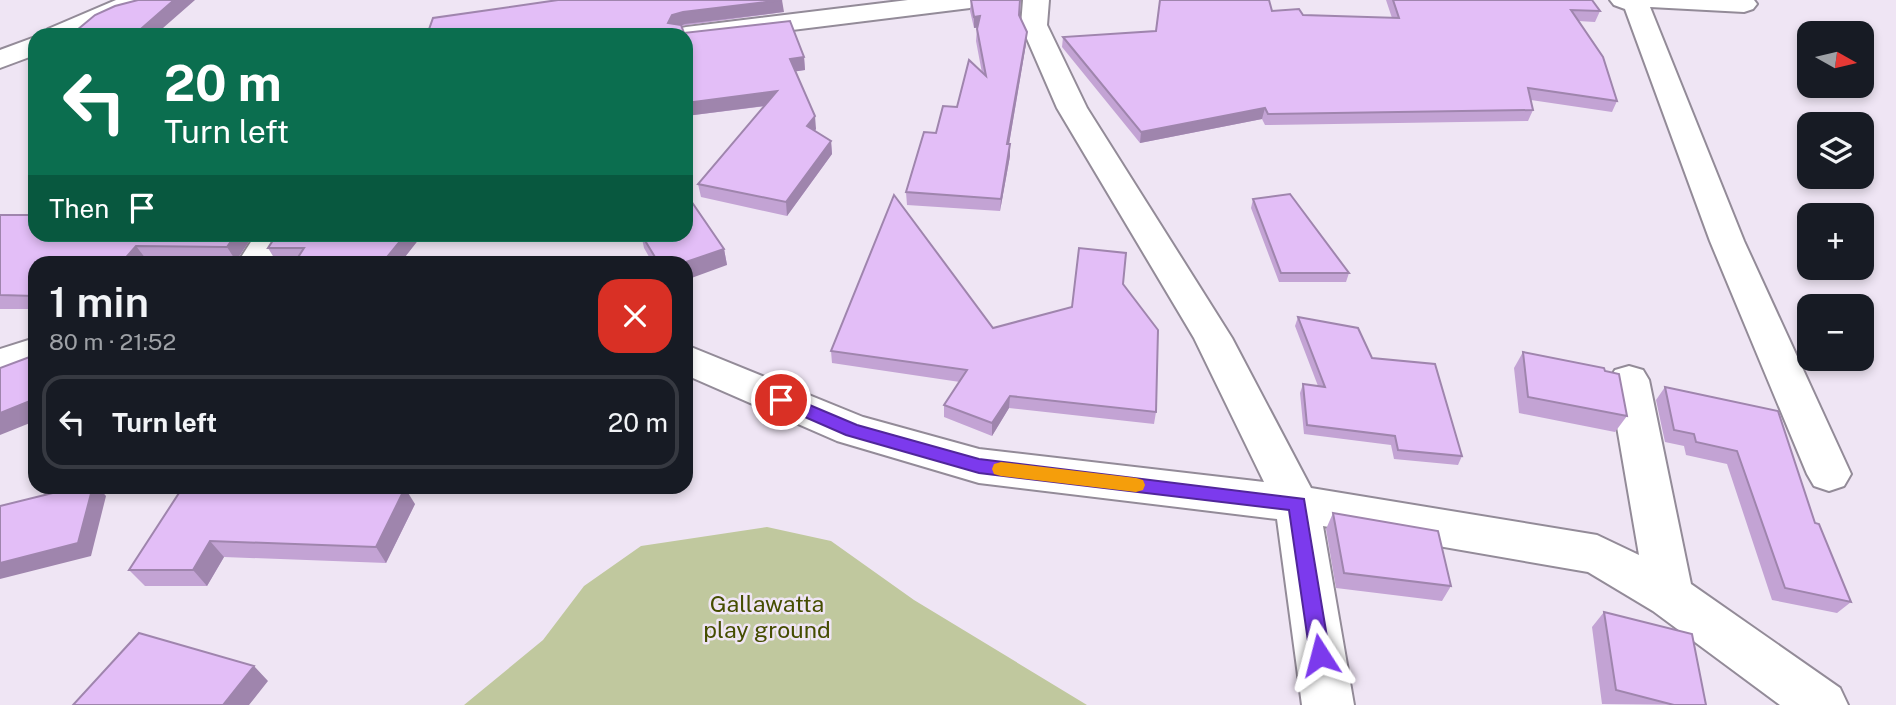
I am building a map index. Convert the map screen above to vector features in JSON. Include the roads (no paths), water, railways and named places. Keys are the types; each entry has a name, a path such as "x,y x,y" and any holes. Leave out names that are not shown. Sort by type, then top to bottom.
{"street":[{"path":"73,28 137,0"},
{"path":"693,34 970,0"},
{"path":"1036,0 1034,25 1072,108 1213,338 1297,504 1328,705"},
{"path":"1623,0 1636,4 1727,241 1829,474"},
{"path":"1653,0 1744,4"},
{"path":"0,60 28,48"},
{"path":"0,363 28,354"},
{"path":"693,362 852,430 979,466 1297,504 1597,554 1670,596 1822,705"},
{"path":"1629,380 1670,596"}],"park label":[{"name":"Gallawatta play ground","path":"767,617"}]}
